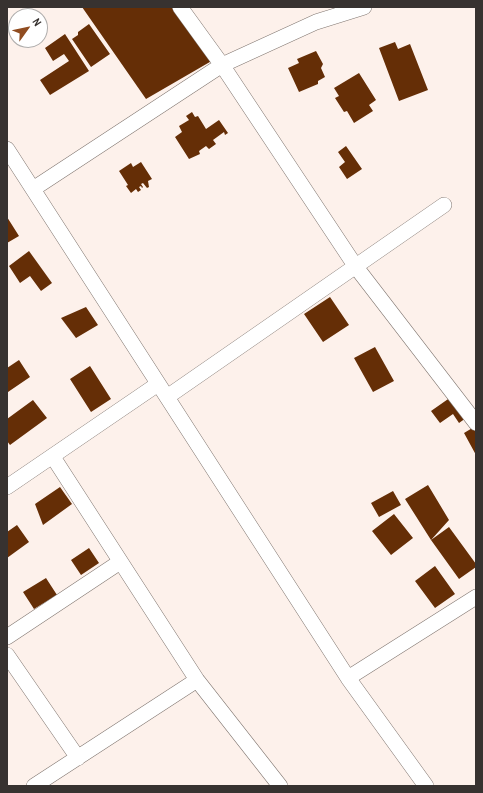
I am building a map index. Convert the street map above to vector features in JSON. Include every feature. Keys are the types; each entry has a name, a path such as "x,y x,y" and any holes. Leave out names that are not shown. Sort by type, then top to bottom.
{"street":[{"path":"180,7 222,65 356,267 476,423"},
{"path":"33,189 222,65 316,22 364,7"},
{"path":"7,149 348,678 426,786"},
{"path":"167,397 444,205"},
{"path":"8,485 53,457 158,384"},
{"path":"53,457 196,680 278,785"},
{"path":"7,637 120,562"},
{"path":"348,678 476,597"},
{"path":"7,655 78,758"},
{"path":"34,786 196,680"}],"building":[{"path":"82,7 177,7 215,59 146,99"},
{"path":"89,24 110,54 91,67 72,39 78,35 78,32"},
{"path":"65,34 89,71 50,95 40,80 69,61 64,54 53,61 45,48 48,48 48,46"},
{"path":"395,42 398,49 410,44 428,90 399,101 379,48"},
{"path":"316,51 323,64 321,68 325,77 318,81 318,84 299,92 288,68 299,63 297,59"},
{"path":"359,73 376,100 369,105 373,111 354,123 347,111 344,112 335,98 339,96 334,88"},
{"path":"192,112 195,117 198,116 206,129 219,120 228,133 225,135 224,132 213,140 216,144 209,149 206,146 199,151 200,154 189,159 175,137 182,132 179,126 189,120 186,116"},
{"path":"346,146 362,169 347,179 339,167 345,162 338,152"},
{"path":"141,162 152,179 148,181 149,187 147,188 143,183 141,184 143,187 142,188 141,186 139,187 141,190 138,192 136,189 131,193 119,171 131,163 133,167"},
{"path":"7,217 19,236 7,243"},
{"path":"29,251 52,283 41,291 30,276 20,283 9,266"},
{"path":"330,297 349,325 323,342 304,314"},
{"path":"86,307 98,325 76,338 61,318"},
{"path":"375,347 394,381 373,392 354,358"},
{"path":"19,360 30,377 8,392 7,368"},
{"path":"90,366 111,399 91,412 70,379"},
{"path":"451,397 466,418 459,423 453,414 440,423 431,411"},
{"path":"33,400 47,418 10,445 7,441 7,419"},
{"path":"474,427 476,431 476,455 464,433"},
{"path":"428,485 449,520 431,540 405,499"},
{"path":"60,487 72,504 43,525 35,504"},
{"path":"393,491 401,505 379,517 371,503"},
{"path":"394,514 413,538 391,555 372,531"},
{"path":"17,525 29,542 7,558 7,532"},
{"path":"449,527 476,564 476,567 459,579 431,540"},
{"path":"89,548 99,563 81,575 71,560"},
{"path":"435,566 455,594 435,608 415,581"},
{"path":"46,578 57,595 34,609 23,592"}]}
